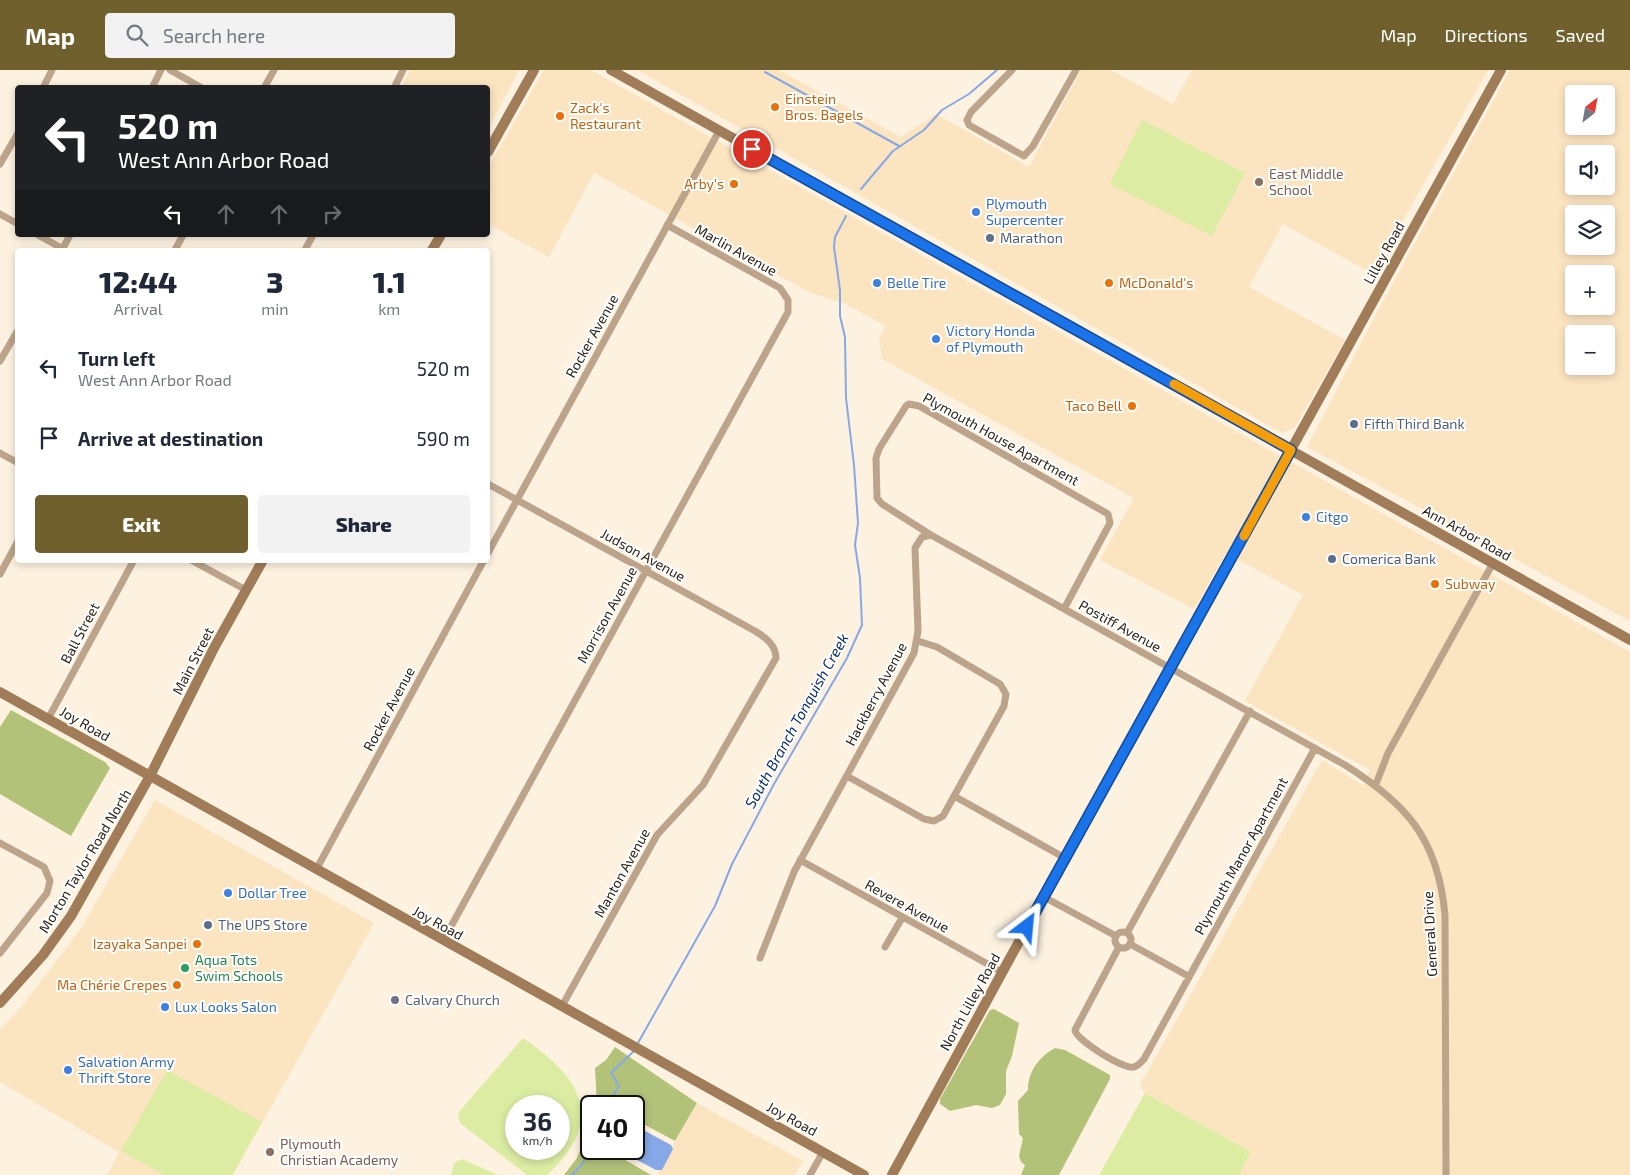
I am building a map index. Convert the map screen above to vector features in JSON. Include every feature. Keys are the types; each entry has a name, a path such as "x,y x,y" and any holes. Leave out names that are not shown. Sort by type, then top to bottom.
{"street":[{"path":"44,85 52,70"},
{"path":"154,85 161,70"},
{"path":"170,70 197,85"},
{"path":"266,85 274,70"},
{"path":"396,85 403,70"},
{"path":"490,148 534,70"},
{"name":"Ann Arbor Road","path":"611,70 1630,640"},
{"path":"1012,70 971,112 967,120 969,125 1024,156 1033,146 1076,70"},
{"name":"Lilley Road","path":"1291,450 1501,70"},
{"name":"Rocker Avenue","path":"490,549 719,131"},
{"path":"0,164 15,138"},
{"path":"0,214 15,222"},
{"name":"Marlin Avenue","path":"667,226 780,288 788,300"},
{"path":"41,237 60,248"},
{"path":"433,248 440,237"},
{"name":"Morrison Avenue","path":"443,941 785,317 788,300"},
{"path":"0,361 15,335"},
{"name":"Plymouth House Apartment","path":"931,535 882,504 877,498 877,454 903,410 909,404 918,406 1108,514 1110,523 1064,609"},
{"name":"North Lilley Road","path":"892,1175 1002,972 1291,450"},
{"path":"0,453 15,461"},
{"name":"Judson Avenue","path":"490,485 764,636 772,645 776,658"},
{"name":"Postiff Avenue","path":"931,535 1250,711 1376,784"},
{"name":"Hackberry Avenue","path":"760,958 800,860 914,653 918,641 915,548 922,537 931,535"},
{"path":"0,574 15,546"},
{"name":"Ball Street","path":"48,719 132,563"},
{"path":"196,563 246,590"},
{"name":"Main Street","path":"150,776 214,648 260,563"},
{"name":"Rocker Avenue","path":"316,870 482,563"},
{"path":"1376,784 1388,753 1493,563"},
{"path":"847,776 929,821 943,816 1004,706 1006,694 1000,684 936,647 918,641"},
{"name":"Manton Avenue","path":"562,1006 657,835 703,785 776,658"},
{"name":"Joy Road","path":"0,692 864,1175"},
{"path":"1127,933 1250,711"},
{"name":"Plymouth Manor Apartment","path":"1119,947 1075,1030 1083,1042 1123,1065 1135,1067 1144,1059 1314,748"},
{"name":"Morton Taylor Road North","path":"1,999 43,955 72,916 150,776"},
{"name":"General Drive","path":"1376,784 1398,804 1423,837 1434,862 1443,896 1446,1175"},
{"path":"954,796 1065,858"},
{"path":"0,843 44,867 50,881 47,893 0,953"},
{"name":"Revere Avenue","path":"800,860 1002,972"},
{"path":"1044,897 1116,936"},
{"path":"885,947 902,918"},
{"path":"1116,936 1120,933 1127,933"},
{"path":"1127,933 1130,936 1130,944"},
{"path":"1116,936 1116,943 1119,947 1127,947 1130,944"},
{"path":"1130,944 1188,976"},
{"path":"810,1175 823,1152"}],"shaded area":[{"path":"410,70 519,70 490,125 490,85 402,85"},
{"path":"544,70 591,70 1630,652 1630,1175 1239,1175 1251,1152 1145,1093 1140,1085 1322,760 1363,785 1370,770 1245,701 1303,595 1226,553 1194,609 1100,560 1134,498 882,359 879,339 886,326 844,303 811,293 594,173 549,257 490,225 490,164"},
{"path":"637,70 779,70 901,137 936,114 1029,167 1081,70 1111,70 1173,104 1192,70 1488,70 1373,274 1283,224 1249,287 1345,340 1295,427 1282,433"},
{"path":"1510,70 1630,70 1630,621 1307,447 1374,318"},
{"path":"155,800 374,923 233,1175 107,1175 119,1152 0,1082 0,1030 23,1005 80,930"},
{"path":"697,1103 803,1161 794,1175 657,1175"}],"green space":[{"path":"1142,120 1245,173 1212,236 1110,184"},
{"path":"11,710 105,762 110,768 71,836 0,794 0,727"},
{"path":"994,1009 1019,1023 1012,1056 1006,1071 1006,1094 1000,1105 992,1108 976,1105 950,1111 940,1104 940,1099 990,1010"},
{"path":"523,1038 559,1068 572,1084 579,1100 580,1122 577,1135 570,1148 570,1095 505,1095 505,1158 460,1123 458,1113"},
{"path":"615,1047 697,1103 675,1141 645,1125 645,1095 596,1095 595,1068 606,1060"},
{"path":"1055,1048 1065,1050 1110,1075 1110,1079 1059,1175 1021,1175 1025,1165 1021,1162 1019,1156 1023,1138 1019,1134 1018,1101 1028,1090 1032,1071 1039,1060"},
{"path":"167,1070 262,1122 232,1175 164,1175 121,1151"},
{"path":"1145,1093 1251,1152 1239,1175 1099,1175"},
{"path":"580,1150 580,1160 626,1160 651,1175 564,1175 577,1158"},
{"path":"462,1159 498,1175 451,1175 454,1163"},
{"path":"508,1160 561,1160 547,1175 527,1175"}],"water":[{"path":"645,1131 671,1145 673,1149 662,1170 656,1170 637,1160 645,1160"}],"waterway":[{"path":"861,189 893,151 924,130 942,110 969,94 997,70"},
{"name":"South Branch Tonquish Creek","path":"765,72 899,146"},
{"name":"South Branch Tonquish Creek","path":"638,1043 715,906 732,864 774,784 847,658 862,625 860,578 855,545 858,523 854,465 846,398 845,337 840,316 840,290 834,247 835,237 846,216"},
{"name":"South Branch Tonquish Creek","path":"613,1095 619,1086 611,1073 635,1050"},
{"name":"South Branch Tonquish Creek","path":"572,1175 584,1160"}],"slow traffic":[{"path":"1174,384 1291,450 1244,536"}],"place":[{"name":"Einstein Bros. Bagels","path":"775,107"},
{"name":"Zack's Restaurant","path":"560,116"},
{"name":"East Middle School","path":"1259,182"},
{"name":"Arby's","path":"734,184"},
{"name":"Plymouth Supercenter","path":"976,212"},
{"name":"Marathon","path":"990,238"},
{"name":"Belle Tire","path":"877,283"},
{"name":"McDonald's","path":"1109,283"},
{"name":"Victory Honda of Plymouth","path":"936,339"},
{"name":"Taco Bell","path":"1132,406"},
{"name":"Fifth Third Bank","path":"1354,424"},
{"name":"Citgo","path":"1306,517"},
{"name":"Comerica Bank","path":"1332,559"},
{"name":"Subway","path":"1435,584"},
{"name":"Dollar Tree","path":"228,893"},
{"name":"The UPS Store","path":"208,925"},
{"name":"Izayaka Sanpei","path":"197,944"},
{"name":"Aqua Tots Swim Schools","path":"185,968"},
{"name":"Ma Chérie Crepes","path":"177,985"},
{"name":"Calvary Church","path":"395,1000"},
{"name":"Lux Looks Salon","path":"165,1007"},
{"name":"Salvation Army Thrift Store","path":"68,1070"},
{"name":"Plymouth Christian Academy","path":"270,1152"}],"route":[{"path":"752,149 772,162 808,180 1291,450 1027,927"}]}
